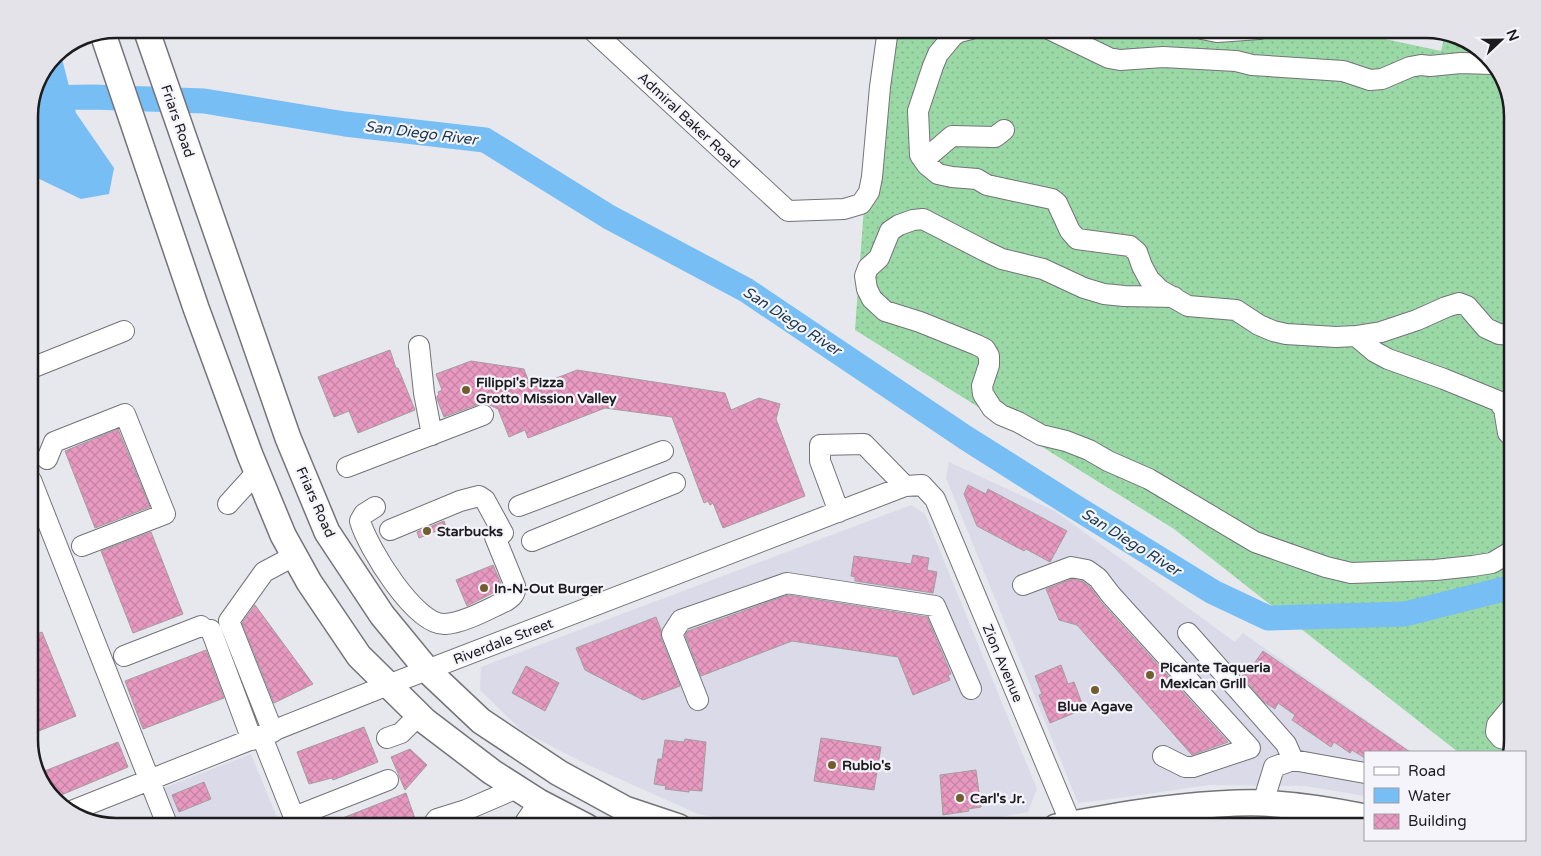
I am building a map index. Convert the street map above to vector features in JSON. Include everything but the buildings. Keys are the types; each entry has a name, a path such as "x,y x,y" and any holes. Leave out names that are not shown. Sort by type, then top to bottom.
{"main road":[{"name":"Friars Road","path":"149,37 288,438 327,532 382,615 428,671 481,721 559,773 625,809 652,818"},
{"path":"104,38 196,308 257,472 283,535 309,582 359,656 419,715 492,772 539,802 570,818"},
{"path":"539,802 558,818"},
{"path":"1105,818 1134,812 1187,806 1263,803 1364,816"},
{"path":"625,809 638,818"}],"street":[{"name":"Admiral Baker Road","path":"600,37 788,211 844,209 861,204 869,192 887,37"},
{"path":"952,37 938,54 918,111 920,155 934,171 944,176 977,179 988,185 1052,199 1057,203 1070,231 1078,239 1130,246 1137,252 1149,279 1160,290 1188,306 1236,310 1259,325 1273,331 1286,334 1356,336 1399,327 1459,303 1467,306 1486,328 1503,334"},
{"path":"1066,37 1109,58 1120,60 1163,57 1236,61 1252,65 1343,71 1370,80 1382,79 1410,67 1421,65 1476,63"},
{"path":"924,160 952,136 995,137 1000,136 1004,130"},
{"path":"1174,297 1124,296 1104,294 1084,288 1043,268 1002,258 985,251 923,219 899,225 890,231 879,258 868,268 865,276 867,289 872,299 885,311 920,322 977,344 984,349 989,356 989,365 982,386 983,394 992,408 1001,415 1041,435 1066,441 1089,450 1108,461 1150,479 1255,542 1326,567 1351,573 1435,570 1473,566 1492,563 1504,556"},
{"path":"38,365 124,331"},
{"path":"1356,336 1375,352 1388,359 1444,378 1498,401 1503,408"},
{"path":"419,346 424,393 432,435"},
{"path":"47,459 54,442 125,414 165,514 82,546"},
{"path":"347,467 483,415"},
{"path":"839,512 820,461 820,445 864,444 905,486"},
{"path":"519,506 663,451"},
{"path":"228,504 257,472"},
{"path":"532,541 676,483"},
{"name":"Zion Avenue","path":"905,486 922,485 935,499 1063,818"},
{"name":"Riverdale Street","path":"78,808 905,486"},
{"path":"38,496 112,660 149,780 164,818"},
{"path":"375,506 364,514 360,521 363,532 382,566 413,608 433,621 443,624 458,622 506,602 516,591 499,535 485,500 479,496 460,501 390,530"},
{"path":"294,556 264,572 229,621 262,736 294,818"},
{"path":"1023,585 1071,567 1087,570 1098,578 1111,595 1250,748 1193,768 1185,767 1163,756"},
{"path":"698,700 672,634 682,620 787,583 935,606 971,689"},
{"path":"112,660 206,628 238,699 262,736"},
{"path":"1188,633 1286,744 1293,760"},
{"path":"387,738 401,733 419,715"},
{"path":"1504,716 1497,724 1496,732 1504,739"},
{"path":"1263,803 1274,767 1293,760 1364,773"},
{"path":"305,818 388,780"},
{"path":"440,818 466,810 517,788"},
{"path":"528,818 539,802"}],"shaded area":[{"path":"949,462 1055,511 1235,642 1243,633 1411,751 1364,751 1364,796 1306,786 1209,785 1078,803 946,478"},
{"path":"911,505 925,514 1037,789 1028,812 995,818 720,818 698,814 584,763 522,731 480,690 481,667"},
{"path":"251,754 277,818 171,818 161,789"}],"green space":[{"path":"876,37 1375,37 1441,51 1444,40 1455,43 1476,56 1476,65 1485,65 1493,77 1499,90 1503,110 1503,751 1457,751 1174,529 855,330"}],"water":[{"path":"62,59 76,113 114,168 109,194 81,199 38,178 38,110 40,95 51,72"}],"waterway":[{"name":"San Diego River","path":"40,98 92,97 204,101 345,124 485,140 609,217 746,290 966,438 1075,507 1213,592 1268,618 1405,614 1504,589"}],"place":[{"name":"Filippi's Pizza Grotto Mission Valley","path":"466,390"},
{"name":"Starbucks","path":"427,531"},
{"name":"In-N-Out Burger","path":"484,588"},
{"name":"Picante Taqueria Mexican Grill","path":"1150,675"},
{"name":"Blue Agave","path":"1095,690"},
{"name":"Rubio's","path":"832,765"},
{"name":"Carl's Jr.","path":"960,798"}]}
